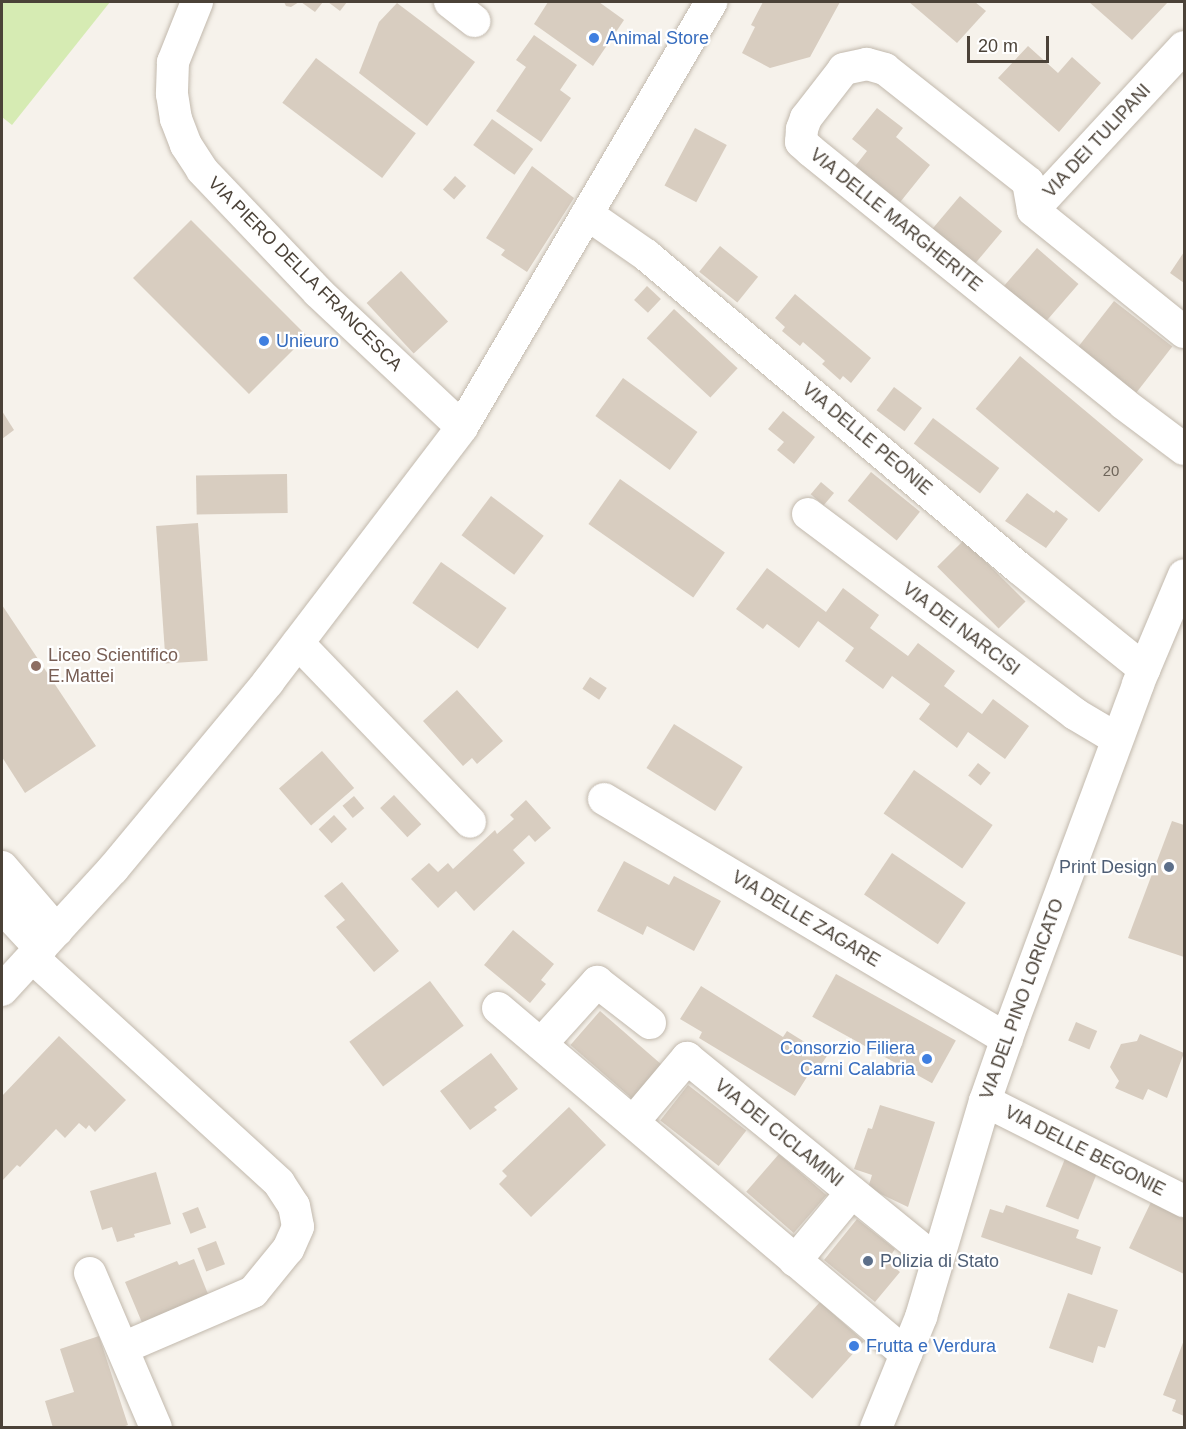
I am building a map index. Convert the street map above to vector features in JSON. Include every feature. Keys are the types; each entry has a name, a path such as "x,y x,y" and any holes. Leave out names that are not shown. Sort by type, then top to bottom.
{"street":[{"name":"VIA PIERO DELLA FRANCESCA","path":"197,2 173,62 172,94 176,119 186,145 202,170 318,292 462,427"},
{"path":"450,2 474,21"},
{"path":"2,990 121,860 298,643 462,427 711,2"},
{"name":"VIA DEI TULIPANI","path":"1033,210 1185,47"},
{"name":"VIA DELLE MARGHERITE","path":"1033,210 1028,182 885,69 867,64 844,69 806,118 801,129 801,142 811,151 1124,404 1185,449"},
{"path":"1033,210 1185,332"},
{"name":"VIA DELLE PEONIE","path":"587,214 646,255 1019,568 1144,669"},
{"name":"VIA DEI NARCISI","path":"808,514 1075,714 1117,739"},
{"name":"VIA DEL PINO LORICATO","path":"876,1428 921,1317 985,1101 1007,1039 1117,739 1144,669 1185,575"},
{"path":"298,643 470,822"},
{"name":"VIA DELLE ZAGARE","path":"604,799 1007,1039"},
{"path":"2,867 44,946"},
{"path":"2,907 44,946 279,1183 294,1206 298,1227 288,1249 253,1292 123,1348"},
{"path":"541,1044 597,982 650,1023"},
{"path":"498,1008 906,1354"},
{"name":"VIA DEI CICLAMINI","path":"633,1122 687,1058 937,1260"},
{"name":"VIA DELLE BEGONIE","path":"985,1101 1185,1202"},
{"path":"795,1261 852,1192"},
{"path":"90,1273 156,1428"}],"green space":[{"path":"2,2 110,2 12,125 2,117"}],"building":[{"path":"284,2 299,2 291,7 286,6"},
{"path":"301,2 323,2 315,12"},
{"path":"328,2 347,2 340,11"},
{"path":"548,2 599,2 624,20 593,66 534,24"},
{"path":"763,2 840,2 810,57 770,68 742,53 755,27 751,25"},
{"path":"909,2 975,2 986,11 957,43"},
{"path":"1089,2 1168,2 1132,40"},
{"path":"397,3 475,62 427,126 359,73 379,22"},
{"path":"534,35 577,65 560,90 571,98 541,142 496,111 526,67 516,60"},
{"path":"1028,46 1058,73 1072,57 1101,83 1059,132 998,78"},
{"path":"316,58 416,133 382,178 282,103"},
{"path":"877,108 903,128 896,137 930,165 897,206 852,170 867,151 852,139"},
{"path":"492,119 533,149 514,175 473,145"},
{"path":"695,128 727,145 696,202 664,185"},
{"path":"532,166 574,198 527,272 501,255 505,250 486,238"},
{"path":"455,176 466,186 454,199 443,189"},
{"path":"960,196 1002,231 971,268 929,233"},
{"path":"191,220 307,336 249,394 133,278"},
{"path":"720,246 758,277 737,302 699,272"},
{"path":"1037,248 1079,284 1041,327 1000,291"},
{"path":"1184,252 1184,283 1170,273"},
{"path":"401,271 448,321 414,354 367,303"},
{"path":"647,286 661,299 648,313 634,300"},
{"path":"795,294 871,358 851,383 843,376 840,380 822,364 825,361 803,342 800,346 782,331 785,327 775,318"},
{"path":"1114,301 1172,347 1134,396 1075,351"},
{"path":"674,309 738,368 710,398 647,338"},
{"path":"1020,356 1143,459 1099,512 976,409"},
{"path":"623,378 697,432 670,470 595,416"},
{"path":"894,387 922,408 904,431 877,410"},
{"path":"2,411 14,430 2,439"},
{"path":"783,411 815,437 794,464 777,450 784,442 768,429"},
{"path":"933,418 999,468 980,494 914,444"},
{"path":"871,472 920,512 897,540 848,501"},
{"path":"287,474 288,513 197,515 196,476"},
{"path":"620,479 725,552 693,597 588,524"},
{"path":"821,482 834,493 824,505 811,494"},
{"path":"1027,493 1054,513 1056,510 1068,519 1046,548 1005,521"},
{"path":"491,496 544,536 514,575 462,535"},
{"path":"198,523 208,661 166,664 156,526"},
{"path":"964,540 1026,602 999,628 937,567"},
{"path":"441,562 507,608 478,649 412,603"},
{"path":"767,568 826,612 843,588 879,615 870,628 908,656 918,643 955,671 944,686 982,714 993,699 1029,726 1005,759 968,732 957,748 919,719 930,704 892,676 883,689 845,661 854,648 818,621 799,648 767,624 763,629 736,609"},
{"path":"2,605 96,746 25,793 2,757"},
{"path":"590,677 607,688 599,700 582,689"},
{"path":"457,690 503,741 477,764 472,758 463,766 423,721"},
{"path":"674,724 743,767 715,811 646,768"},
{"path":"322,751 354,788 311,825 279,788"},
{"path":"978,763 991,773 981,785 968,776"},
{"path":"914,770 993,825 962,868 884,813"},
{"path":"394,795 421,824 407,837 380,808"},
{"path":"354,796 364,808 353,818 343,806"},
{"path":"526,800 551,828 535,842 529,835 513,850 525,863 474,911 456,891 438,908 411,879 429,863 438,872 448,863 453,869 495,830 497,834 514,819 510,815"},
{"path":"334,815 347,829 332,843 319,829"},
{"path":"1172,821 1184,825 1184,957 1128,938"},
{"path":"892,853 966,903 938,944 864,894"},
{"path":"624,861 669,885 674,876 721,901 694,951 647,926 643,935 597,911"},
{"path":"342,882 399,951 374,972 336,927 345,920 324,896"},
{"path":"513,930 554,964 541,980 546,984 530,1003 484,965"},
{"path":"836,974 956,1040 932,1083 812,1017"},
{"path":"430,981 464,1026 383,1087 349,1042"},
{"path":"701,986 783,1037 787,1031 827,1056 816,1072 812,1069 795,1096 699,1038 702,1032 680,1019"},
{"path":"600,1011 665,1067 635,1101 570,1045"},
{"path":"1076,1022 1097,1031 1089,1049 1068,1040"},
{"path":"1140,1034 1184,1053 1167,1098 1148,1089 1143,1100 1115,1088 1119,1081 1110,1067 1121,1044 1137,1041"},
{"path":"59,1036 126,1100 95,1132 89,1125 86,1129 79,1123 65,1138 56,1129 20,1167 17,1165 2,1181 2,1096"},
{"path":"491,1053 518,1089 494,1107 497,1110 470,1130 440,1091"},
{"path":"688,1085 746,1131 719,1166 660,1120"},
{"path":"880,1105 935,1122 908,1207 868,1188 872,1175 854,1169 868,1128 872,1129"},
{"path":"569,1107 606,1145 531,1217 499,1184 507,1176 502,1171"},
{"path":"1069,1149 1101,1162 1078,1220 1046,1206"},
{"path":"779,1154 827,1195 794,1233 746,1192"},
{"path":"156,1172 171,1224 134,1234 135,1237 117,1242 112,1227 102,1230 90,1191"},
{"path":"1152,1200 1184,1216 1184,1274 1129,1248"},
{"path":"1006,1205 1079,1230 1076,1238 1101,1247 1092,1275 981,1237 990,1209 1003,1213"},
{"path":"198,1207 206,1227 190,1234 182,1213"},
{"path":"857,1219 895,1249 887,1261 900,1272 875,1302 824,1260"},
{"path":"216,1241 225,1264 206,1272 197,1248"},
{"path":"194,1259 210,1299 143,1325 125,1282 177,1261 179,1265"},
{"path":"1068,1293 1118,1310 1105,1348 1098,1346 1093,1363 1049,1348"},
{"path":"820,1302 864,1341 812,1399 768,1359"},
{"path":"99,1336 128,1425 120,1428 53,1428 45,1401 74,1392 60,1349"},
{"path":"1184,1340 1184,1416 1172,1411 1176,1400 1163,1395"}],"place":[{"name":"Animal Store","path":"594,38"},
{"name":"Unieuro","path":"264,341"},
{"name":"Liceo Scientifico E.Mattei","path":"36,666"},
{"name":"Print Design","path":"1169,867"},
{"name":"Consorzio Filiera Carni Calabria","path":"927,1059"},
{"name":"Polizia di Stato","path":"868,1261"},
{"name":"Frutta e Verdura","path":"854,1346"}]}
